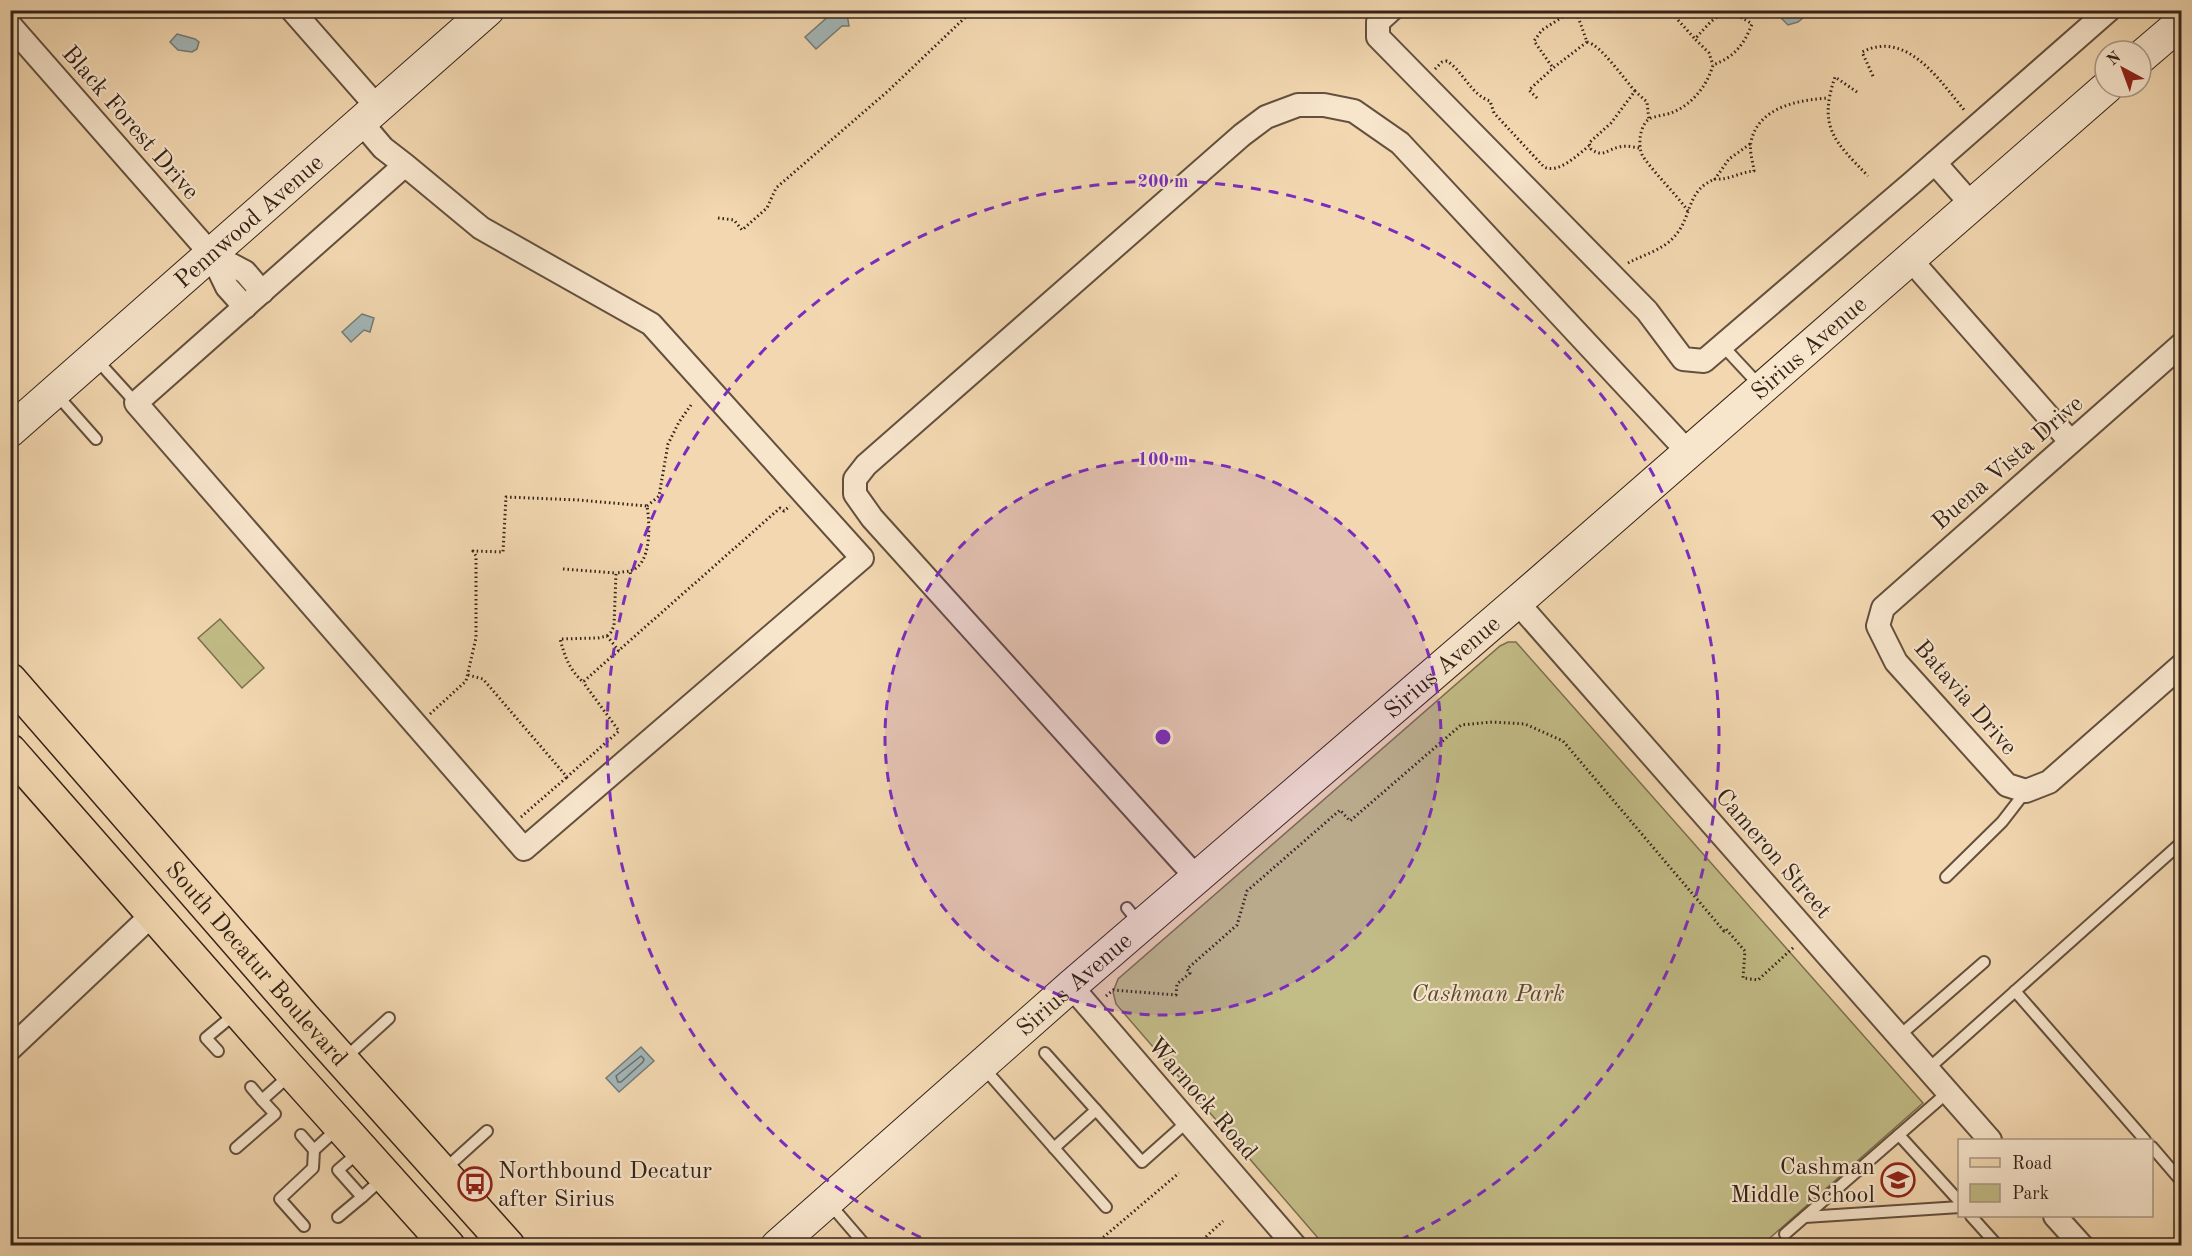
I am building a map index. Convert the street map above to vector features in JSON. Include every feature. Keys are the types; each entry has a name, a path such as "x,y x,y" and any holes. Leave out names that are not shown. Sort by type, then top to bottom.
{"main road":[{"name":"South Decatur Boulevard","path":"10,680 277,987 508,1245"},
{"name":"South Decatur Boulevard","path":"10,751 351,1138 374,1186 448,1245"},
{"path":"153,914 170,905 190,915 258,992 277,987"}],"street":[{"path":"292,10 370,115 384,147 480,228 651,324 862,558 524,849 136,404 405,165"},
{"name":"Pennwood Avenue","path":"10,431 488,10"},
{"path":"1391,10 1378,22 1378,37 1647,311 1683,359 1704,361 2109,10"},
{"path":"2153,46 2181,21"},
{"name":"Black Forest Drive","path":"10,26 211,254"},
{"name":"Sirius Avenue","path":"784,1243 1071,986 1134,917 1197,878 2093,99"},
{"path":"1197,878 872,518 855,494 855,479 866,465 1242,135 1266,117 1298,105 1324,105 1354,111 1400,143 1688,452"},
{"path":"1935,163 1972,205"},
{"path":"211,254 245,272 253,299"},
{"path":"1910,259 2070,441"},
{"name":"Buena Vista Drive","path":"1878,626 1882,608 2181,344"},
{"name":"Cameron Street","path":"1517,602 1989,1139"},
{"name":"Batavia Drive","path":"1878,626 1896,662 2007,785 2026,791"},
{"path":"2026,791 2049,782 2181,665"},
{"path":"10,1049 153,914"},
{"name":"Warnock Road","path":"1071,986 1294,1245"},
{"path":"2057,1217 2082,1245"}],"lane":[{"path":"1722,345 1762,388"},
{"path":"95,357 136,404"},
{"path":"55,392 96,439"},
{"path":"1946,877 2002,822 2026,791"},
{"path":"1928,1069 2181,842"},
{"path":"1899,1036 1984,962"},
{"path":"2015,991 2144,1139"},
{"path":"218,1051 206,1038 238,1011"},
{"path":"342,1060 389,1018"},
{"path":"1045,1053 1142,1162 1188,1121"},
{"path":"981,1065 1106,1207"},
{"path":"262,1100 293,1073"},
{"path":"236,1148 275,1114 251,1087"},
{"path":"1785,1234 1948,1092"},
{"path":"1054,1148 1096,1110"},
{"path":"442,1171 487,1131"},
{"path":"301,1135 314,1150 313,1168 280,1199 304,1227"},
{"path":"1899,1135 1958,1203"},
{"path":"314,1150 351,1138"},
{"path":"2153,1149 2181,1182"},
{"path":"339,1217 374,1186"},
{"path":"828,1202 866,1245"},
{"path":"1805,1217 1958,1204"},
{"path":"1973,1217 1998,1245"}],"path":[{"path":"717,218 734,220 742,230 767,208 776,188 888,91 973,10"},
{"path":"1553,68 1534,41 1542,30 1572,10 1576,11 1587,42"},
{"path":"1648,120 1673,112 1689,102 1707,81 1713,65 1709,53 1669,10"},
{"path":"1695,39 1718,16 1735,12 1752,24 1748,34 1733,55 1713,65"},
{"path":"1537,98 1528,90 1587,42 1593,43 1647,102 1648,120 1642,132 1640,148 1643,157 1673,190 1688,211"},
{"path":"1873,76 1862,52 1872,47 1899,48 1913,54 1929,68 1967,113"},
{"path":"1423,82 1442,62 1450,63 1475,92 1490,101 1494,113 1532,156 1548,169 1561,166 1589,146 1589,143 1619,114 1635,91"},
{"path":"1857,92 1835,77 1828,98 1829,123 1838,145 1868,176"},
{"path":"1617,280 1629,262 1671,240 1677,234 1695,193 1707,182 1715,179 1726,180 1741,172 1754,171 1750,144 1755,130 1770,114 1794,103 1828,98"},
{"path":"1715,179 1729,159 1750,144"},
{"path":"1589,146 1599,154 1622,146 1640,148"},
{"path":"416,726 466,681 476,638 476,556 473,551 503,552 506,497 647,506 658,496 663,460 668,444 691,405"},
{"path":"584,682 780,508 784,512 797,500"},
{"path":"563,569 616,573 640,567 648,542 647,506"},
{"path":"630,571 631,577"},
{"path":"516,820 619,731 584,682 573,672 565,659 560,639 598,638 612,633 616,573"},
{"path":"607,636 619,651"},
{"path":"468,675 483,679 567,777"},
{"path":"1091,1009 1113,990 1176,995 1177,984 1190,973 1187,969 1237,925 1247,891 1340,810 1350,821 1461,725 1492,722 1525,724 1563,741 1724,931 1726,929 1745,951 1743,978 1758,980 1809,935"},
{"path":"1093,1245 1179,1173"},
{"path":"1196,1245 1223,1221"}],"green space":[{"path":"220,619 264,668 242,688 198,638"},
{"name":"Cashman Park","path":"1508,642 1516,642 1923,1103 1762,1245 1324,1245 1116,1004 1113,992 1118,979 1500,646"}],"water":[{"path":"844,11 847,14 849,26 842,26 816,49 805,37 830,15"},
{"path":"1778,11 1811,11 1798,22 1788,25 1776,13"},
{"path":"177,34 199,42 197,49 192,52 178,50 170,42"},
{"path":"362,314 374,318 370,332 364,330 351,342 342,332"},
{"path":"641,1047 654,1061 619,1092 606,1078"}],"place":[{"name":"Cashman Middle School","path":"1898,1180"},
{"name":"Northbound Decatur after Sirius","path":"475,1184"}]}
